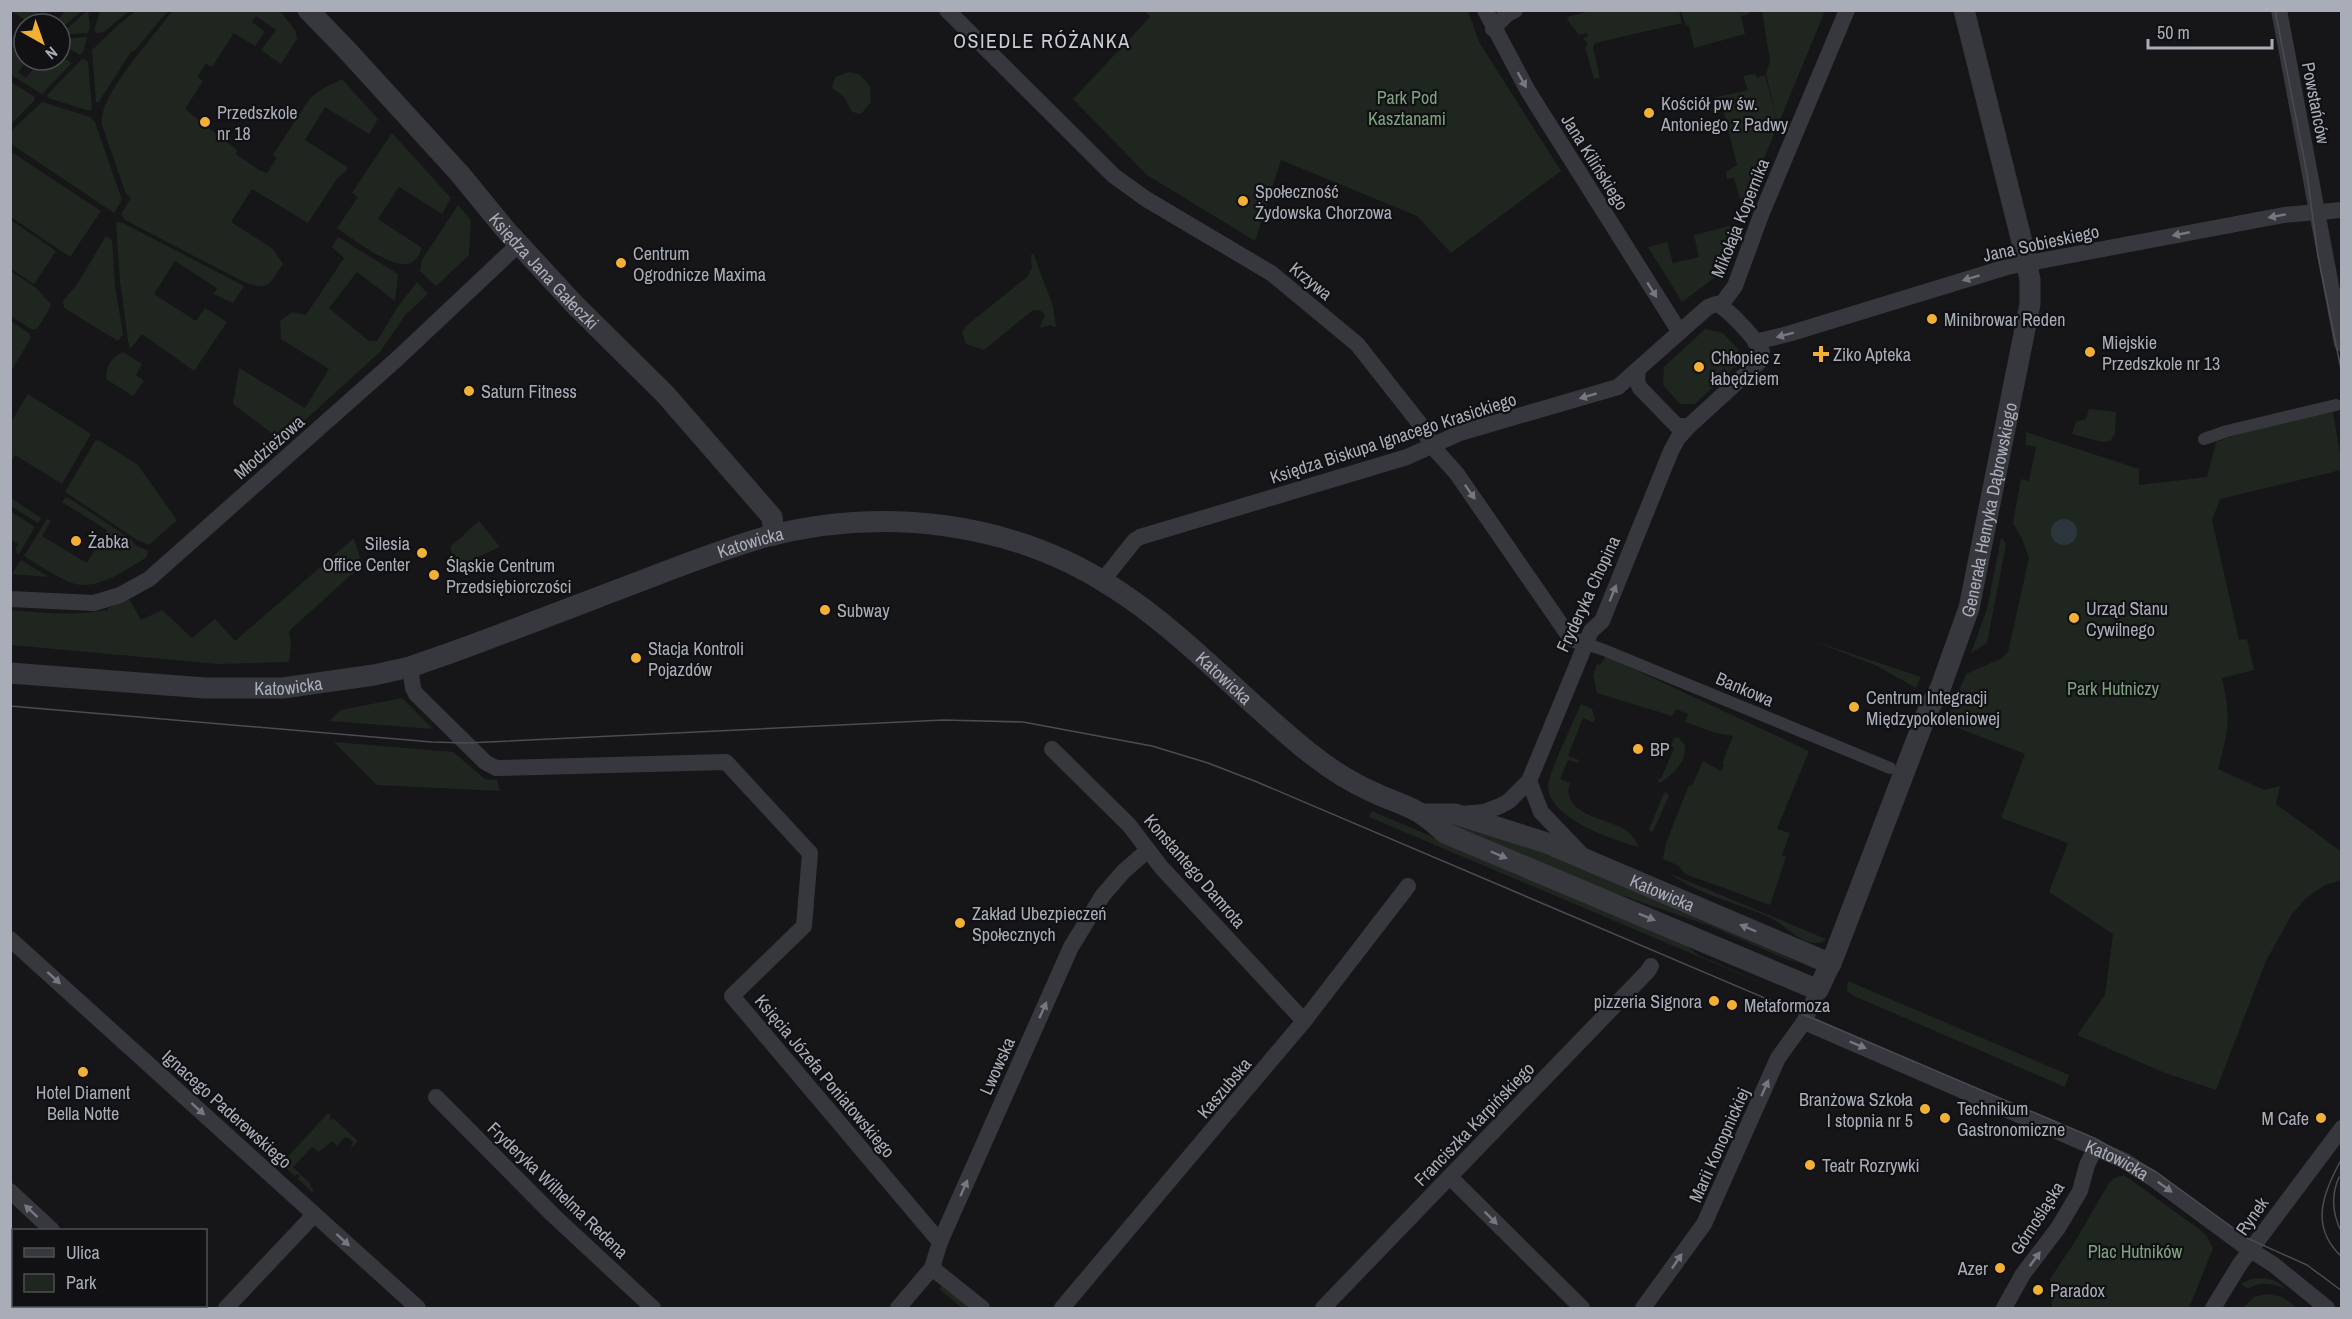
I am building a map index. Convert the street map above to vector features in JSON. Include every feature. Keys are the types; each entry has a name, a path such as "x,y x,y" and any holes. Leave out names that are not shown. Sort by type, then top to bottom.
{"street":[{"name":"Księdza Jana Gałeczki","path":"308,10 460,174 519,244 575,305 665,394 772,517 774,535"},
{"name":"Krzywa","path":"948,10 1114,176 1146,199 1270,273 1357,344 1420,424 1433,447 1457,474 1571,639 1586,644"},
{"name":"Jana Kilińskiego","path":"1485,10 1493,29 1528,91 1679,331"},
{"path":"1493,29 1506,15 1515,10"},
{"name":"Mikołaja Kopernika","path":"1721,305 1735,286 1761,214 1847,10"},
{"name":"Generała Henryka Dąbrowskiego","path":"1818,990 1831,964 1928,710 1940,688 1968,614 2029,310 2031,290 2027,263 1964,10"},
{"name":"Powstańców","path":"2279,10 2342,344"},
{"name":"Jana Sobieskiego","path":"1755,342 2007,267 2289,214 2342,210"},
{"name":"Młodzieżowa","path":"10,599 94,603 120,595 149,579 397,360 519,244"},
{"name":"Księdza Biskupa Ignacego Krasickiego","path":"1103,580 1135,540 1140,537 1407,457 1460,433 1618,387 1708,306 1721,305"},
{"path":"1721,305 1755,342"},
{"name":"Fryderyka Chopina","path":"1529,781 1591,631 1602,621 1671,451 1678,438 1689,426 1760,361 1761,350 1755,342"},
{"path":"1638,369 1637,381 1640,388 1677,426 1689,426"},
{"path":"2204,440 2227,431 2336,405"},
{"name":"Katowicka","path":"10,673 190,687 254,689 345,681 410,667 714,553 774,535 849,522 910,521 936,524 1019,543 1066,560 1103,580 1160,621 1323,763 1351,782 1422,814 1445,833 1818,990"},
{"name":"Bankowa","path":"1586,644 1890,768"},
{"name":"Księcia Józefa Poniatowskiego","path":"410,667 416,694 485,762 496,768 726,762 810,853 804,926 732,996 940,1242"},
{"name":"Konstantego Damrota","path":"1052,749 1129,825 1198,908 1304,1022"},
{"path":"1455,814 1473,814 1500,806 1509,801 1529,781 1541,812 1587,860"},
{"name":"Katowicka","path":"1422,814 1455,814 1520,833 1831,964"},
{"name":"Lwowska","path":"898,1308 932,1268 940,1242 1071,947 1094,907 1108,889 1148,850"},
{"name":"Kaszubska","path":"1062,1308 1304,1022 1408,886"},
{"name":"Ignacego Paderewskiego","path":"10,939 418,1308"},
{"name":"Franciszka Karpińskiego","path":"1323,1308 1651,966"},
{"name":"Marii Konopnickiej","path":"1643,1308 1704,1224 1778,1058 1804,1022 1818,990"},
{"name":"Katowicka","path":"1804,1022 2096,1147 2130,1164 2250,1250"},
{"name":"Fryderyka Wilhelma Redena","path":"436,1097 553,1215 653,1308"},
{"name":"Rynek","path":"2327,1308 2274,1265 2250,1250 2342,1128"},
{"name":"Górnośląska","path":"2004,1308 2023,1274 2058,1227 2080,1191 2087,1165 2096,1147"},
{"path":"1450,1177 1582,1308"},
{"path":"10,1191 51,1229"},
{"path":"226,1308 314,1215"},
{"path":"2213,1308 2226,1283 2250,1250"},
{"path":"932,1268 982,1308"}],"green space":[{"path":"65,10 82,11 72,19 72,12 64,12"},
{"path":"88,10 90,27 88,33 72,34 72,24"},
{"path":"100,10 129,11 104,32 96,33 94,31"},
{"path":"137,10 168,11 131,52 98,103 96,102 92,50"},
{"path":"1594,10 1679,11 1682,23 1595,43 1593,47 1600,78 1594,79 1585,47 1588,45 1583,38 1588,37 1587,33 1578,35 1567,17"},
{"path":"11,11 36,12 13,12"},
{"path":"172,11 280,11 295,30 297,39 281,64 261,50 276,30 256,16 252,22 265,32 255,46 234,33 212,67 206,64 197,77 203,81 185,109 237,150 236,154 259,170 267,173 277,158 273,155 310,98 342,79 378,119 369,134 325,107 305,140 347,167 347,170 336,180 308,223 252,189 231,222 273,249 283,264 271,281 264,286 244,282 125,220 121,214 131,198 126,194 102,125 103,113 108,98 117,83"},
{"name":"Park Pod Kasztanami","path":"1145,11 1468,11 1479,42 1561,171 1451,253 1417,216 1281,160 1255,241 1147,175 1073,99 1150,17"},
{"path":"1681,11 1749,11 1749,14 1741,16 1745,34 1694,48 1689,26 1685,24"},
{"path":"1762,11 1825,11 1748,197 1740,199 1734,178 1727,179 1726,172 1737,165 1722,105 1714,104 1713,98 1748,90 1743,76 1755,74 1757,78 1765,75 1777,121 1766,74 1770,61"},
{"path":"10,35 12,35 12,72 18,72 26,78 31,72 63,72 42,94 11,75"},
{"path":"87,37 84,50 80,55 72,50 72,38"},
{"path":"82,59 88,61 92,109 90,111 48,98 47,95 72,72"},
{"path":"849,72 859,74 870,86 871,102 861,114 852,112 844,97 832,88 835,77"},
{"path":"11,82 35,97 34,101 11,124"},
{"path":"42,102 90,117 95,122 122,200 114,213 11,144 11,131"},
{"path":"392,133 451,198 442,214 399,187 378,219 422,248 415,260 407,264 397,263 375,254 337,228 358,197 352,193"},
{"path":"13,153 101,211 70,257 11,217 10,157"},
{"path":"458,205 471,220 469,255 436,286 420,271 422,260"},
{"path":"11,220 56,251 34,284 11,269"},
{"path":"116,222 123,223 244,286 233,303 214,294 217,288 175,261 154,294 196,321 205,308 227,322 194,371 142,334 131,348 129,347 120,281"},
{"path":"1738,224 1718,275 1682,302 1648,247 1667,242 1673,263 1699,257 1694,235"},
{"path":"106,236 112,240 115,286 123,334 118,341 64,308 63,301 76,286"},
{"path":"338,237 398,274 395,301 357,272 329,308 369,341 377,341 397,308 417,282 428,294 406,314 380,352 282,441 233,404 239,368 305,408 329,369 281,339 280,321 292,312 306,315 344,258 332,247"},
{"path":"1033,253 1053,306 1056,327 1050,325 1039,328 1045,315 1041,311 1033,310 984,350 966,344 962,332 965,327 1028,276 1032,268 1031,255"},
{"path":"11,271 35,287 50,303 51,306 37,329 31,329 11,316"},
{"path":"11,321 29,333 31,338 11,371"},
{"path":"1705,329 1723,333 1738,349 1739,363 1695,404 1680,404 1663,385 1664,367"},
{"path":"123,352 142,364 136,375 144,381 133,396 106,379 110,362"},
{"path":"28,394 91,434 62,484 15,455 11,461 11,422"},
{"path":"2089,409 2116,412 2115,434 2110,441 2102,442 2072,434 2076,422 2086,419"},
{"name":"Park Hutniczy","path":"2333,412 2341,470 2220,499 2212,520 2239,640 2247,639 2254,670 2222,678 2228,714 2225,744 2218,769 2264,790 2280,786 2276,804 2342,852 2341,880 2325,885 2305,899 2292,914 2266,961 2216,1090 2165,1073 2077,1035 2105,995 2113,934 2049,892 2068,843 2001,818 2025,754 1945,723 1966,674 2000,659 2008,652 2029,558 2013,523 2021,479 2029,481 2036,447 2026,445 2026,432 2139,469 2139,485 2207,477 2216,442 2274,424"},
{"path":"98,440 137,464 177,520 149,545 137,540 65,492 95,441"},
{"path":"11,498 41,518 38,523 11,506"},
{"path":"65,498 69,498 132,540 135,545 148,551 147,557 110,578 89,585 79,585 63,579 24,556 47,519 51,521 42,536 87,563 107,530 62,502"},
{"path":"10,511 35,527 19,554 15,551 18,544 11,539"},
{"path":"479,521 500,547 457,566 450,547"},
{"path":"354,538 362,565 289,631 291,647 289,662 218,664 11,645 10,610 59,613 96,612 108,610 129,599 141,620 162,610 192,638 215,619 235,641"},
{"path":"2001,538 2006,543 1987,643 1971,653 1987,609"},
{"path":"21,560 49,577 12,574"},
{"path":"1811,640 1921,677 1916,688 1877,666"},
{"path":"1606,656 1809,751 1777,829 1790,833 1782,855 1786,857 1770,905 1685,874 1679,866 1663,859 1666,843 1689,785 1692,786 1703,761 1721,771 1733,736 1716,733 1685,722 1688,714 1676,709 1672,716 1597,693 1593,675 1597,664 1600,665"},
{"path":"402,698 433,729 329,721 341,710"},
{"path":"1581,704 1592,709 1595,719 1593,722 1583,718 1568,756 1579,760 1578,763 1568,760 1560,779 1570,783 1569,793 1572,802 1578,808 1586,814 1624,829 1639,847 1584,826 1570,818 1551,798 1549,780"},
{"path":"1678,737 1684,744 1685,750 1682,762 1674,772 1659,783 1658,778 1661,779 1674,748 1671,746 1674,738"},
{"path":"334,742 453,752 485,779 497,780 500,791 377,785"},
{"path":"1666,792 1669,796 1652,833 1649,829"},
{"path":"1372,811 1686,945 1698,955 1785,993 1369,817"},
{"path":"1448,822 1531,847 1798,962 1710,926 1586,883 1448,824"},
{"path":"1671,874 1826,940 1819,943 1805,941 1773,919 1705,893"},
{"path":"1848,981 2069,1075 2065,1087 1854,996 1847,991"},
{"path":"328,1113 331,1116 329,1121 333,1118 358,1141 350,1149 353,1142 347,1137 337,1146 332,1141 319,1152 312,1147 293,1167 311,1184 314,1190 312,1192 298,1179 300,1176 297,1174 295,1176 281,1164"},
{"name":"Plac Hutników","path":"2124,1175 2199,1229 2206,1235 2213,1248 2189,1308 2052,1308 2050,1279 2109,1183 2114,1178"},
{"path":"2264,1278 2276,1281 2288,1290 2268,1284 2248,1289 2241,1284 2251,1279"},
{"path":"942,1286 969,1308 962,1308 939,1289"},
{"path":"2267,1294 2282,1297 2298,1308 2243,1308 2254,1297"}],"shaded area":[{"path":"2064,519 2074,522 2077,532 2074,542 2064,545 2054,542 2051,532 2054,522"}],"tram line":[{"path":"2275,10 2307,174 2318,256 2342,374"},
{"path":"10,706 432,742 466,743 943,720 1023,722 1152,746 1208,763 1257,782 2094,1138 2156,1172 2247,1238 2307,1265 2342,1291"},
{"path":"2342,1158 2330,1183 2322,1209 2325,1233 2342,1257"},
{"path":"2339,1177 2334,1205 2336,1219 2342,1233"}],"place":[{"name":"Kościół pw św. Antoniego z Padwy","path":"1649,113"},
{"name":"Przedszkole nr 18","path":"205,122"},
{"name":"Społeczność Żydowska Chorzowa","path":"1243,201"},
{"name":"Centrum Ogrodnicze Maxima","path":"621,263"},
{"name":"Minibrowar Reden","path":"1932,319"},
{"name":"Miejskie Przedszkole nr 13","path":"2090,352"},
{"name":"Ziko Apteka","path":"1821,354"},
{"name":"Chłopiec z łabędziem","path":"1699,367"},
{"name":"Saturn Fitness","path":"469,391"},
{"name":"Żabka","path":"76,541"},
{"name":"Silesia Office Center","path":"422,553"},
{"name":"Śląskie Centrum Przedsiębiorczości","path":"434,575"},
{"name":"Subway","path":"825,610"},
{"name":"Urząd Stanu Cywilnego","path":"2074,618"},
{"name":"Stacja Kontroli Pojazdów","path":"636,658"},
{"name":"Centrum Integracji Międzypokoleniowej","path":"1854,707"},
{"name":"BP","path":"1638,749"},
{"name":"Zakład Ubezpieczeń Społecznych","path":"960,923"},
{"name":"pizzeria Signora","path":"1714,1001"},
{"name":"Metaformoza","path":"1732,1005"},
{"name":"Hotel Diament Bella Notte","path":"83,1072"},
{"name":"Branżowa Szkoła I stopnia nr 5","path":"1925,1109"},
{"name":"Technikum Gastronomiczne","path":"1945,1118"},
{"name":"M Cafe","path":"2321,1118"},
{"name":"Teatr Rozrywki","path":"1810,1165"},
{"name":"Azer","path":"2000,1268"},
{"name":"Paradox","path":"2038,1290"}],"district":[{"name":"OSIEDLE RÓŻANKA","path":"1042,40"}]}
